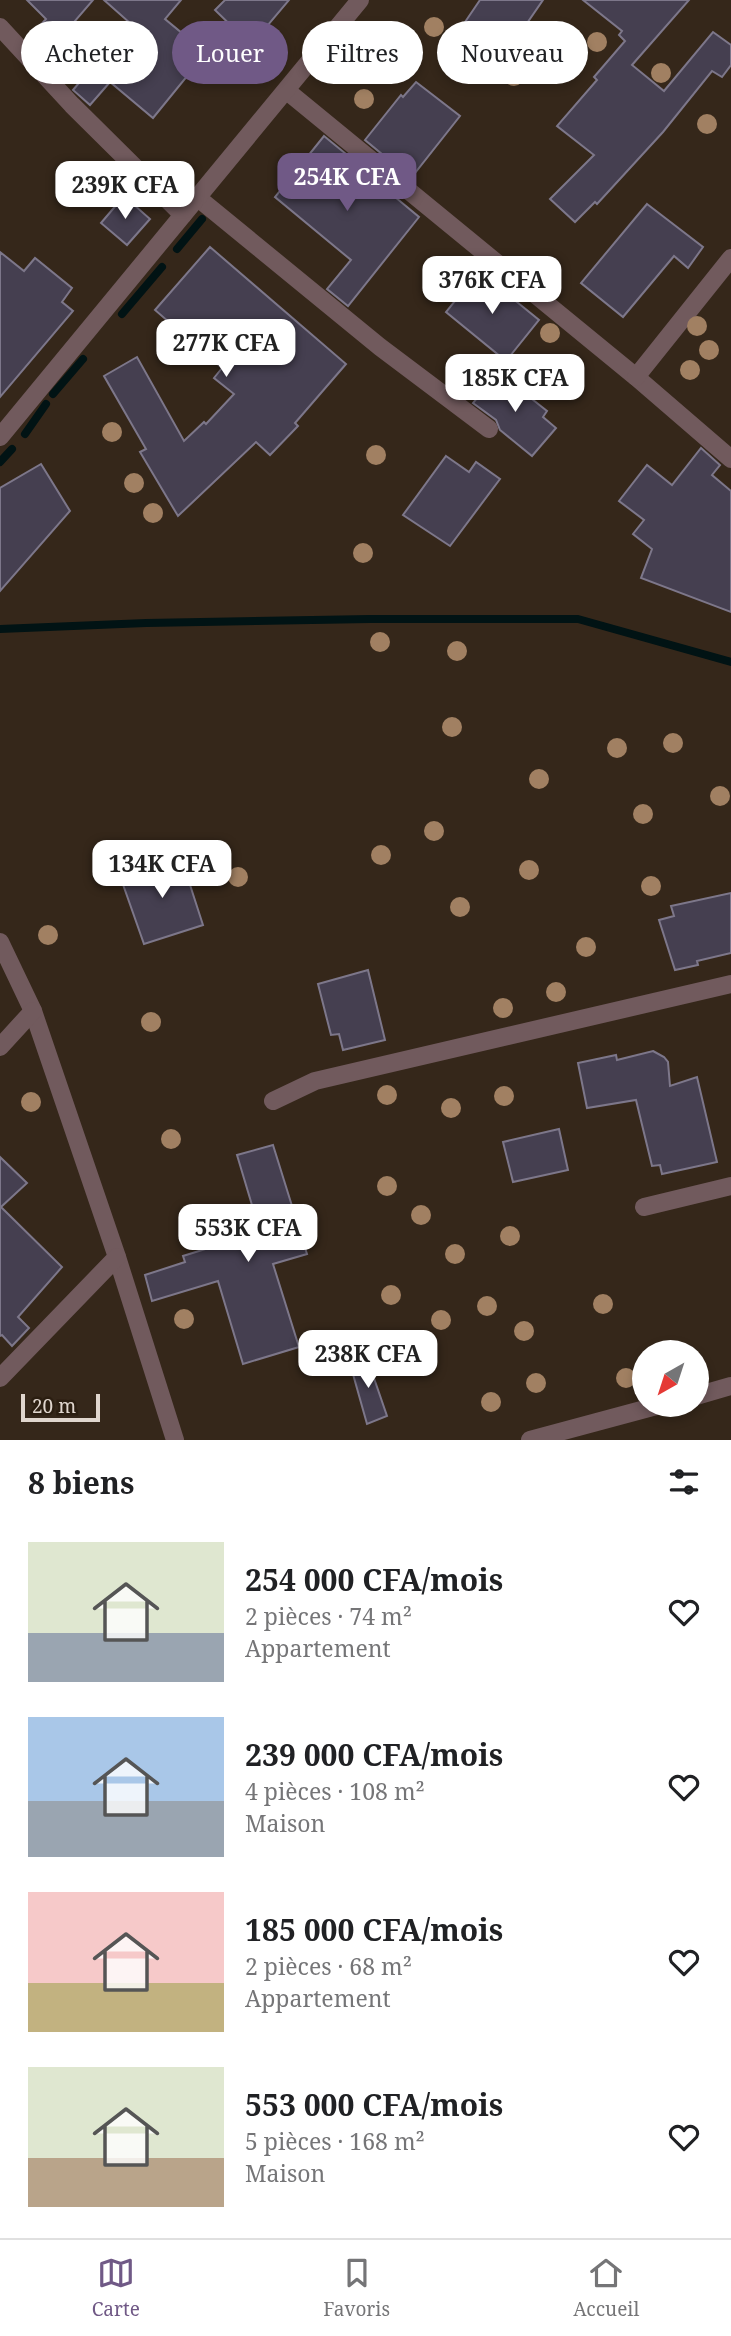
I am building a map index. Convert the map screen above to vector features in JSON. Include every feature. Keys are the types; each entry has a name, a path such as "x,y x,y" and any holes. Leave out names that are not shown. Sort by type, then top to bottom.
{"street":[{"path":"0,437 360,0"},
{"path":"0,27 72,105 183,215"},
{"path":"287,91 636,377 731,459"},
{"path":"198,198 380,347 489,429"},
{"path":"636,377 731,258"},
{"path":"0,942 33,1012 117,1257 175,1440"},
{"path":"273,1101 315,1081 731,984"},
{"path":"0,1047 33,1012"},
{"path":"644,1206 731,1186"},
{"path":"0,1378 117,1257"},
{"path":"709,1392 731,1386"},
{"path":"530,1440 632,1413"}],"building":[{"path":"27,0 93,0 75,21 44,21 46,19"},
{"path":"104,0 181,0 165,19 172,25 172,84 181,84 153,118 112,84 158,84 158,21 128,21"},
{"path":"225,0 289,0 271,21 226,21 215,10"},
{"path":"480,0 543,0 528,21 466,21"},
{"path":"583,0 689,0 632,65 664,91 713,32 731,45 731,65 722,77 712,71 663,132 597,204 595,202 575,222 550,199 594,155 557,126 597,80 594,77 625,41 619,35 622,31"},
{"path":"78,84 108,84 90,105 73,90"},
{"path":"414,84 419,84 460,116 411,178 365,140 401,95 403,97"},
{"path":"324,136 419,217 348,306 327,289 351,260 275,197"},
{"path":"124,196 150,219 127,245 101,223"},
{"path":"647,204 703,247 688,268 674,256 623,317 581,283"},
{"path":"210,247 346,364 295,423 298,426 270,455 256,442 178,516 140,452 146,449 104,376 137,357 184,441 204,422 206,424 234,394 214,378 222,368 155,310"},
{"path":"0,252 24,271 35,258 72,288 62,302 73,311 0,397"},
{"path":"479,271 539,320 506,361 446,312"},
{"path":"498,372 547,411 543,417 556,428 532,456 500,430 496,420 473,403"},
{"path":"701,448 720,465 712,475 731,491 731,612 641,578 652,549 633,534 644,520 619,501 647,465 672,485"},
{"path":"446,456 469,472 476,462 500,479 450,546 403,515"},
{"path":"41,464 70,511 0,591 0,488"},
{"path":"181,857 203,925 144,944 120,876"},
{"path":"731,893 731,953 697,961 698,965 675,970 659,920 674,916 671,906"},
{"path":"368,970 385,1040 343,1050 339,1034 331,1035 318,984"},
{"path":"653,1051 668,1062 670,1086 697,1077 717,1162 662,1174 660,1165 652,1166 636,1100 587,1108 578,1063 616,1055 617,1060"},
{"path":"559,1129 568,1170 513,1182 503,1142"},
{"path":"273,1145 307,1254 273,1264 299,1347 243,1364 218,1281 152,1301 145,1275 185,1262 183,1256 260,1232 237,1155"},
{"path":"0,1157 27,1183 1,1207 62,1267 18,1317 29,1328 12,1346 0,1336"},
{"path":"366,1355 387,1416 367,1424 349,1360"}],"waterway":[{"path":"177,249 202,219"},
{"path":"122,314 162,267"},
{"path":"53,394 83,359"},
{"path":"25,434 46,404"},
{"path":"0,462 12,449"},
{"path":"0,629 370,619 578,619 731,662"}]}
